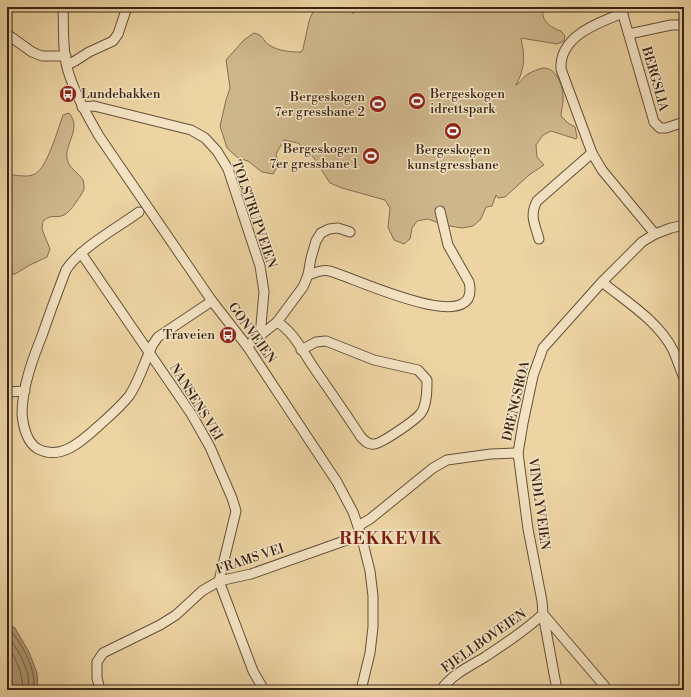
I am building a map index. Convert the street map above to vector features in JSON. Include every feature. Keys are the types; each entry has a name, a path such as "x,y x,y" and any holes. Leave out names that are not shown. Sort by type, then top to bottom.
{"street":[{"name":"GONVEIEN","path":"63,7 66,61 82,107 98,136 212,301 247,346 337,482 358,526 370,571 373,626 370,653 361,690"},
{"path":"7,34 32,52 42,56 66,61 75,61 89,52 113,41 118,34 127,7"},
{"path":"622,10 585,29 569,44 562,56 561,62 563,77 592,153 602,170 656,234"},
{"name":"BERGSLIA","path":"622,10 654,122 660,128 666,128 684,122"},
{"name":"BERGSLIA","path":"629,34 670,24 684,25"},
{"name":"TOLSTRUPVEIEN","path":"82,107 94,106 191,130 204,138 217,151 228,169 260,266 264,292 260,336"},
{"path":"539,239 534,221 533,209 537,201 592,153"},
{"path":"308,275 327,270 411,301 458,306 464,303 469,296 469,282 448,245 440,211"},
{"path":"139,212 72,260 66,270 34,355 24,391 22,415 27,435 35,447 42,451 54,452 73,446 84,438 116,410 129,395 153,344 158,337 212,301"},
{"name":"DRENGSROA","path":"518,453 533,376 543,348 602,282 642,242 656,234 684,225"},
{"path":"247,346 277,322 303,288 308,275 316,241 321,233 329,229 338,228 350,232"},
{"name":"NANSENS VEI","path":"81,253 192,415 210,447 232,498 236,511 219,581"},
{"path":"602,282 660,330 673,350 684,378"},
{"path":"277,322 289,331 301,350 366,442 375,445 382,441 414,420 421,413 424,407 427,380 418,370 374,360 326,341 316,342 301,350"},
{"path":"7,392 24,391"},
{"name":"VINDLYVEIEN","path":"358,526 370,519 433,468 447,460 491,454 518,453 528,529 557,690"},
{"name":"FRAMS VEI","path":"100,690 97,678 97,662 103,653 160,625 176,615 202,591 219,581 251,574 361,535"},
{"path":"219,581 253,670 264,690"},
{"path":"543,614 608,690"},
{"name":"FJELLBOVEIEN","path":"441,690 444,685 456,675 487,656 534,623 543,614"}],"shaded area":[{"path":"315,7 354,7 353,14 357,7 544,7 543,16 545,20 550,26 561,31 565,36 564,41 557,44 521,38 523,68 516,85 526,75 539,69 545,68 554,73 558,78 563,95 561,116 575,127 576,139 551,131 543,135 536,145 537,157 544,165 529,175 505,197 498,198 496,195 492,206 486,207 481,219 473,226 462,228 444,225 428,219 417,221 412,228 410,239 404,244 394,240 388,227 390,208 385,200 342,188 330,183 314,158 298,143 284,140 276,154 278,165 273,174 262,172 248,161 238,158 227,148 220,126 230,88 226,60 244,40 254,33 260,35 269,45 277,49 301,52 309,21"},
{"path":"69,113 73,119 74,130 68,147 67,158 69,165 83,180 84,190 70,211 61,216 49,217 43,221 42,229 50,249 47,257 15,274 7,274 7,174 29,176 35,174 44,164 52,148 63,115"}],"water":[{"path":"7,623 15,628 29,652 37,673 38,690 7,690"}],"place":[{"name":"Lundebakken","path":"68,94"},
{"name":"Bergeskogen idrettspark","path":"417,101"},
{"name":"Bergeskogen 7er gressbane 2","path":"378,104"},
{"name":"Bergeskogen kunstgressbane","path":"453,131"},
{"name":"Bergeskogen 7er gressbane 1","path":"371,156"},
{"name":"Traveien","path":"228,335"}],"district":[{"name":"REKKEVIK","path":"391,539"}]}
